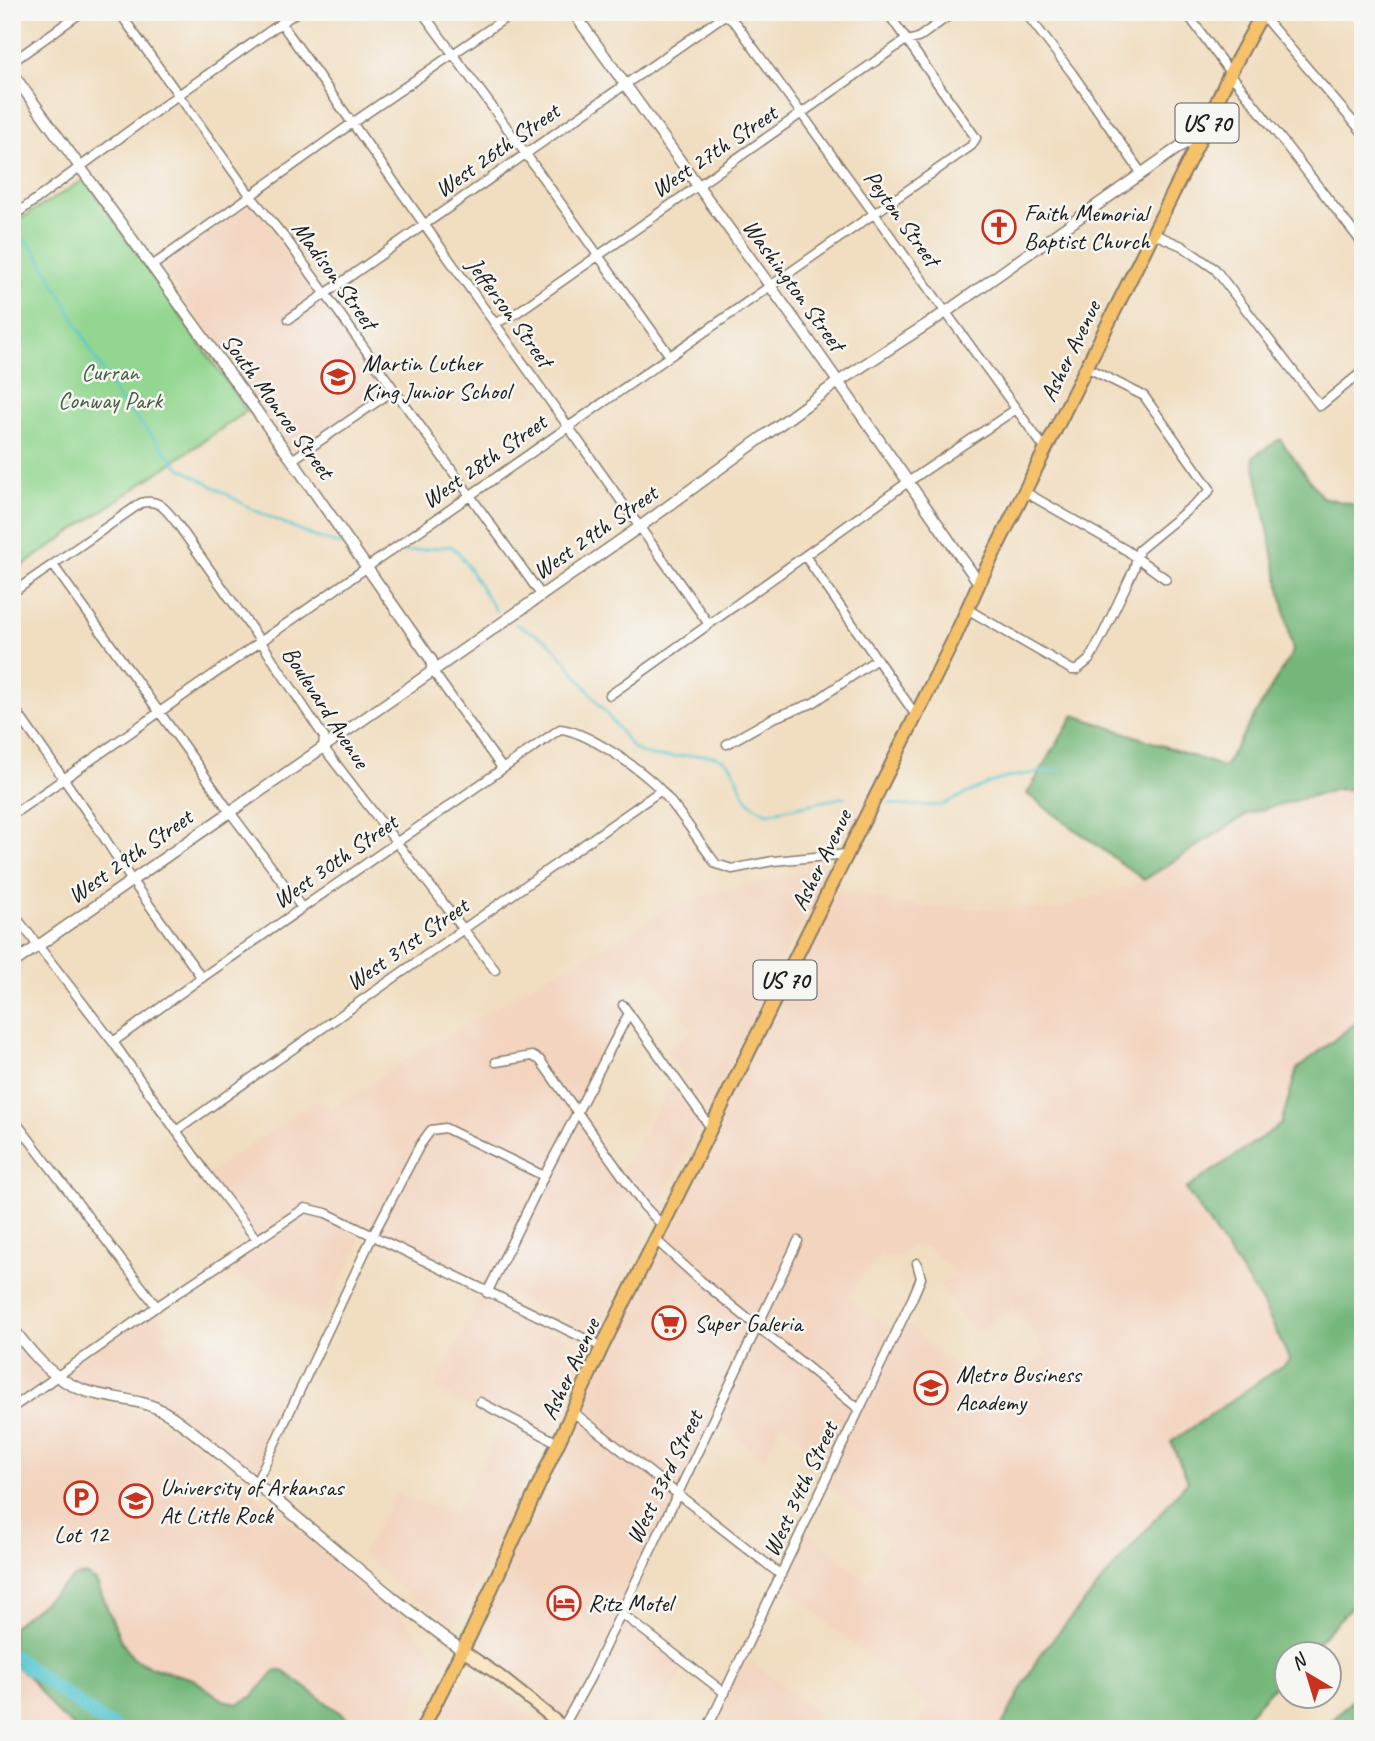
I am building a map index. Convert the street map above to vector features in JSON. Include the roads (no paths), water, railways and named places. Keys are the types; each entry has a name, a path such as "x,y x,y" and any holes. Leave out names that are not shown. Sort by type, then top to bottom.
{"main road":[{"name":"Asher Avenue","path":"422,1729 462,1650 602,1347 1202,135 1230,73 1262,14"},
{"path":"462,1650 500,1676 564,1728"}],"street":[{"path":"12,62 82,12"},
{"name":"Madison Street","path":"119,12 250,195 289,243 542,596"},
{"path":"12,217 297,12"},
{"path":"422,12 670,356"},
{"path":"152,266 514,12"},
{"name":"Washington Street","path":"573,12 979,583"},
{"path":"887,12 907,40"},
{"name":"West 27th Street","path":"495,323 515,314 907,40 918,38 954,12"},
{"path":"1025,12 1072,73 1142,174"},
{"path":"1186,12 1363,244"},
{"name":"West 26th Street","path":"289,320 726,13"},
{"name":"Peyton Street","path":"726,13 1046,450"},
{"path":"1262,14 1359,122 1363,134"},
{"name":"Jefferson Street","path":"281,23 708,623"},
{"name":"West 28th Street","path":"12,815 971,146 976,138 907,40"},
{"name":"South Monroe Street","path":"12,73 367,566 430,656 432,670 502,768"},
{"name":"West 29th Street","path":"12,964 542,596 838,382 946,312 1182,145 1202,135"},
{"path":"1152,233 1182,246 1214,269 1320,406 1363,372"},
{"path":"967,609 1072,670 1077,670 1089,660 1103,634 1134,569 1136,556 1145,543 1210,489 1144,396 1086,367"},
{"path":"292,460 394,390"},
{"path":"610,695 708,623 1016,408"},
{"path":"1025,492 1136,556 1166,579"},
{"name":"Boulevard Avenue","path":"53,565 141,503 151,501 160,504 176,522 261,642 324,737 323,747 495,970"},
{"path":"805,556 915,714"},
{"path":"12,593 53,565 302,908"},
{"path":"727,744 772,718 813,703 877,659"},
{"path":"12,705 202,978"},
{"name":"West 30th Street","path":"113,1042 560,729 584,735 650,780 660,791"},
{"path":"660,791 716,864 724,867 732,869 774,861 847,854"},
{"name":"West 31st Street","path":"176,1131 660,791"},
{"path":"12,912 113,1042 257,1240"},
{"path":"623,1005 711,1128"},
{"path":"487,1293 629,1013"},
{"path":"496,1062 536,1056 644,1206 663,1226"},
{"path":"12,1117 157,1307"},
{"path":"256,1483 373,1235 426,1136 435,1128 445,1128 544,1176"},
{"path":"12,1408 305,1208 326,1213 602,1347"},
{"path":"656,1240 700,1280 859,1409"},
{"name":"West 33rd Street","path":"564,1728 798,1241"},
{"name":"West 34th Street","path":"707,1729 921,1278 917,1264"},
{"path":"12,1327 37,1360 71,1385 96,1394 136,1400 169,1415 256,1483 415,1616 462,1650"},
{"path":"480,1402 558,1443"},
{"path":"573,1412 781,1575"},
{"path":"621,1613 725,1693"}],"waterway":[{"path":"14,230 34,249 49,273 115,394 179,467 254,510 315,537 342,545"},
{"path":"405,552 451,546 460,554 496,611"},
{"path":"516,624 547,640 633,748 646,755 708,755 724,760 735,772 749,801 768,813 844,797"},
{"path":"889,803 904,806 942,805 989,783 1060,769"},
{"path":"12,1656 117,1729"}],"place":[{"name":"Faith Memorial Baptist Church","path":"999,227"},
{"name":"Martin Luther King Junior School","path":"338,377"},
{"name":"Super Galeria","path":"669,1323"},
{"name":"Metro Business Academy","path":"931,1388"},
{"name":"Lot 12","path":"81,1498"},
{"name":"University of Arkansas At Little Rock","path":"136,1501"},
{"name":"Ritz Motel","path":"564,1603"}],"park label":[{"name":"Curran Conway Park","path":"110,386"}]}
